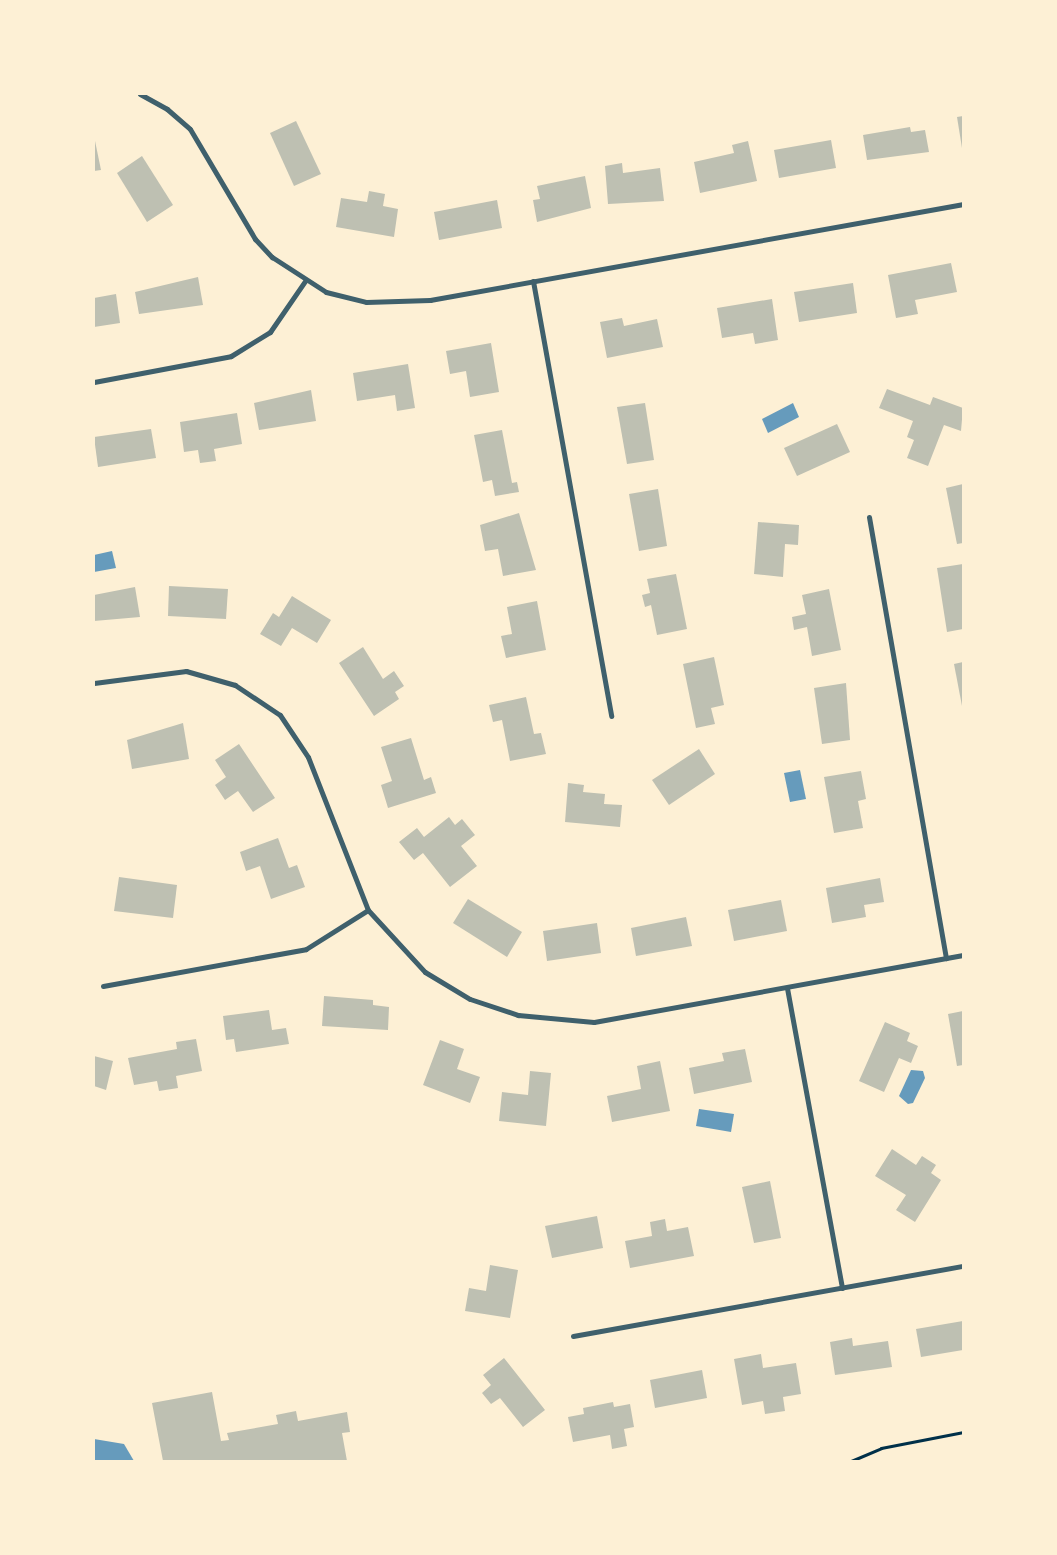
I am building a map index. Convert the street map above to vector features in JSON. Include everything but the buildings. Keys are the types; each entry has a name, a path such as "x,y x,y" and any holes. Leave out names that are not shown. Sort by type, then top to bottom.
{"street":[{"path":"140,94 167,108 190,129 255,239 305,281 366,302 398,303 533,281 963,204"},
{"path":"94,382 231,356 270,332 305,281"},
{"path":"533,281 611,716"},
{"path":"869,517 946,958"},
{"path":"94,683 186,671 235,685 280,715 308,757 368,910 425,972 470,998 518,1015 594,1022 963,955"},
{"path":"104,986 306,948 368,910"},
{"path":"787,988 842,1288"},
{"path":"573,1336 963,1266"}],"path":[{"path":"851,1461 881,1448 963,1432"}],"water":[{"path":"793,403 799,417 768,433 762,419"},
{"path":"112,551 116,568 94,572 94,555"},
{"path":"800,770 806,799 790,802 784,773"},
{"path":"911,1070 923,1071 925,1078 913,1103 908,1104 899,1096"},
{"path":"699,1109 734,1114 731,1132 696,1126"},
{"path":"94,1439 124,1444 134,1461 94,1461"}]}
